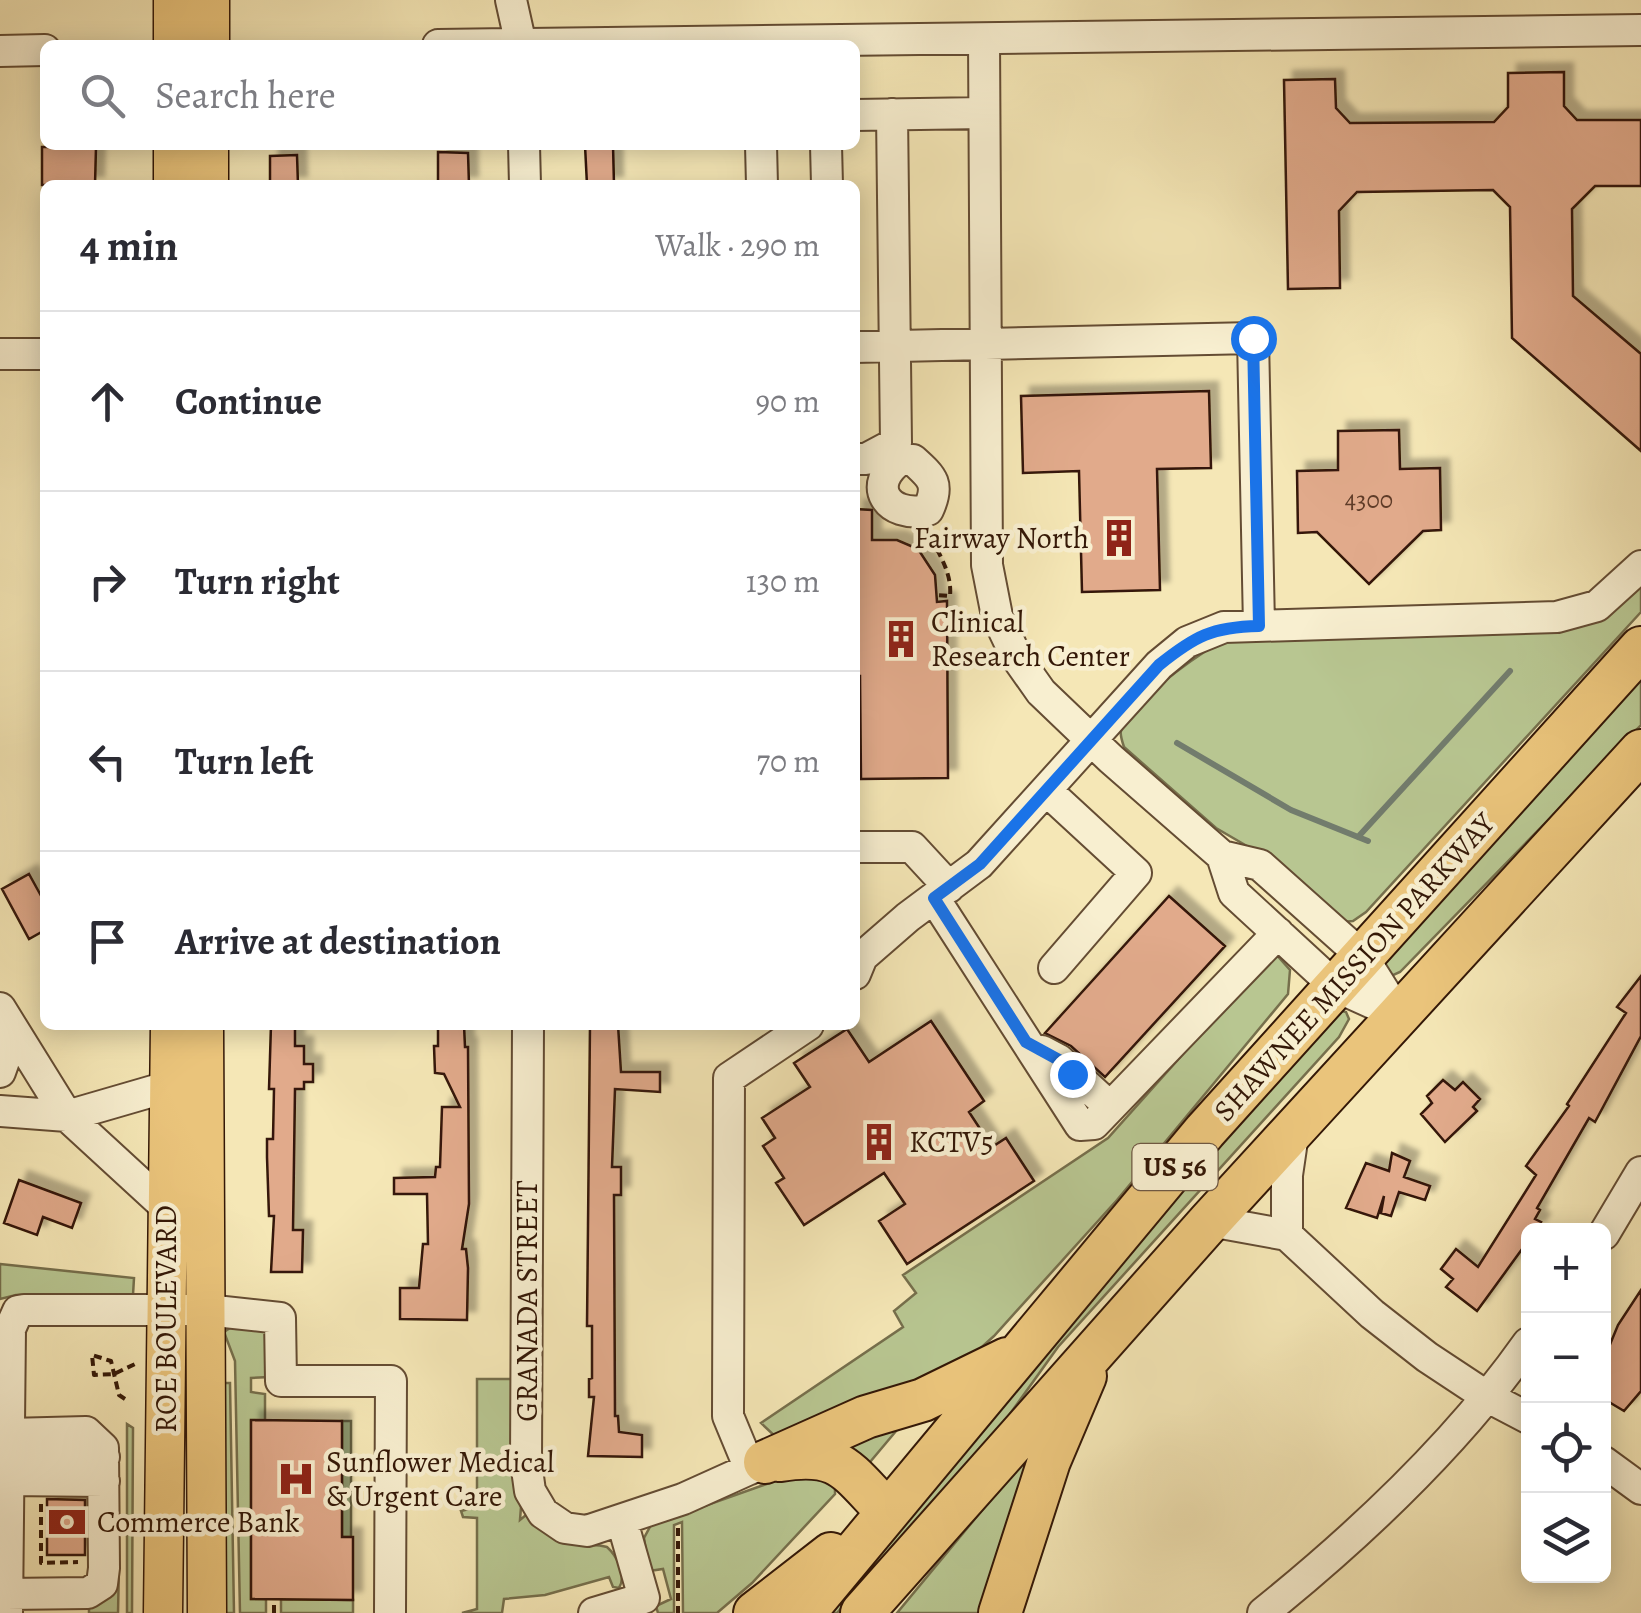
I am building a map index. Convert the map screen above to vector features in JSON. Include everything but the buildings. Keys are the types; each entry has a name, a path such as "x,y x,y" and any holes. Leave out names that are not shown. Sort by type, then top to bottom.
{"highway":[{"name":"SHAWNEE MISSION PARKWAY","path":"804,1613 1205,1131 1641,648"},
{"name":"US 56","path":"862,1613 1210,1221 1641,751"},
{"path":"758,1466 866,1416 923,1400 1021,1352"},
{"path":"1000,1613 1049,1461 1094,1352"},
{"path":"755,1613 886,1511 830,1459 809,1455 758,1466"}],"main road":[{"path":"173,0 173,40"},
{"path":"210,0 210,40"},
{"path":"173,150 173,180"},
{"path":"209,150 209,180"},
{"name":"ROE BOULEVARD","path":"171,1030 185,1081 206,1310 206,1613"},
{"name":"ROE BOULEVARD","path":"163,1613 166,1207 185,1081 202,1030"}],"street":[{"path":"512,0 520,40"},
{"path":"860,40 1641,30"},
{"path":"984,39 987,565 997,616 1017,658 1041,692 1222,856 1260,865 1348,971 1400,1015"},
{"path":"0,50 40,50"},
{"path":"860,115 984,113"},
{"path":"873,460 896,443 892,114"},
{"path":"524,150 526,180"},
{"path":"761,150 762,180"},
{"path":"826,150 827,180"},
{"path":"860,347 1253,338 1259,626"},
{"path":"0,354 40,354"},
{"path":"860,961 980,864 1159,665 1188,642 1224,627 1557,617 1598,606 1641,566"},
{"path":"1046,790 1136,873 1054,968"},
{"path":"860,847 912,847 1026,1042 1080,1124 1094,1124 1278,933"},
{"path":"1222,856 1234,892 1278,933 1348,971"},
{"path":"0,1072 10,1044 3,1012"},
{"path":"3,1012 67,1116 166,1207"},
{"name":"GRANADA STREET","path":"528,1030 526,1462 530,1490 543,1513 565,1528 587,1531 683,1499 758,1466"},
{"path":"758,1466 728,1416 729,1078 801,1030"},
{"path":"0,1110 67,1116 185,1081"},
{"path":"1287,1235 1287,1175 1293,1134"},
{"path":"1611,1223 1641,1172"},
{"path":"1210,1221 1287,1235 1372,1314 1427,1357 1521,1414"},
{"path":"9,1457 86,1432 104,1448 104,1578 88,1593 7,1604 10,1329 18,1311 206,1310 280,1318 281,1381 391,1380 390,1613"},
{"path":"1264,1613 1398,1494 1521,1352"},
{"path":"9,1457 104,1469"},
{"path":"1611,1467 1641,1489"},
{"path":"594,1613 644,1598 622,1521"}],"path":[{"path":"931,538 951,585 950,596 937,595"},
{"path":"125,1398 119,1395 114,1374 112,1362 92,1355 94,1375 114,1374 135,1364"},
{"path":"42,1490 41,1563 79,1562"},
{"path":"678,1523 678,1613"},
{"path":"274,1600 274,1613"}],"green space":[{"path":"1641,581 1641,612 1366,912 1353,921 1342,922 1252,849 1216,828 1124,747 1121,731 1135,708 1163,682 1220,642 1554,629"},
{"path":"1641,674 1641,725 1400,972 1389,977 1379,961"},
{"path":"1274,952 1290,970 1288,994 1117,1200 994,1336 973,1355 779,1440 761,1423 903,1327 894,1311 916,1293 903,1275 1108,1138"},
{"path":"1338,1010 1346,1012 1349,1019 1339,1037 1058,1347 1002,1425 837,1613 820,1613 1065,1317"},
{"path":"0,1264 134,1278 133,1295 16,1295 0,1299"},
{"path":"233,1326 267,1334 269,1377 251,1378 251,1392 265,1394 265,1420 251,1421 251,1599 266,1599 266,1613 240,1613 235,1361 224,1332"},
{"path":"477,1379 513,1379 514,1480 520,1520 526,1515 544,1531 566,1542 607,1547 620,1566 619,1588 613,1587 609,1577 545,1595 504,1599 502,1613 462,1613 477,1609 477,1518 463,1517 461,1511 477,1507"},
{"path":"218,1383 230,1383 234,1613 221,1613"},
{"path":"907,1418 865,1468 847,1452 865,1424"},
{"path":"342,1421 351,1421 351,1537 342,1537"},
{"path":"127,1424 133,1428 132,1613 127,1613"},
{"path":"1046,1433 986,1613 897,1613"},
{"path":"806,1470 835,1482 835,1494 752,1583 717,1613 683,1613 682,1522 674,1525 674,1613 658,1613 656,1606 671,1599 663,1569 649,1571 644,1538 651,1525"},
{"path":"119,1565 118,1613 89,1613 89,1606"},
{"path":"281,1599 353,1600 353,1613 281,1613"}],"waterway":[{"path":"1358,837 1510,671"},
{"path":"1177,743 1291,810 1368,841"}],"place":[{"name":"Fairway North","path":"1119,538"},
{"name":"Clinical Research Center","path":"901,639"},
{"name":"KCTV5","path":"879,1142"},
{"name":"Sunflower Medical & Urgent Care","path":"296,1479"},
{"name":"Commerce Bank","path":"67,1522"}],"route":[{"path":"1072,1074 1059,1060 1026,1042 934,898 980,864 1159,665 1188,642 1224,627 1259,626 1253,338"}]}
